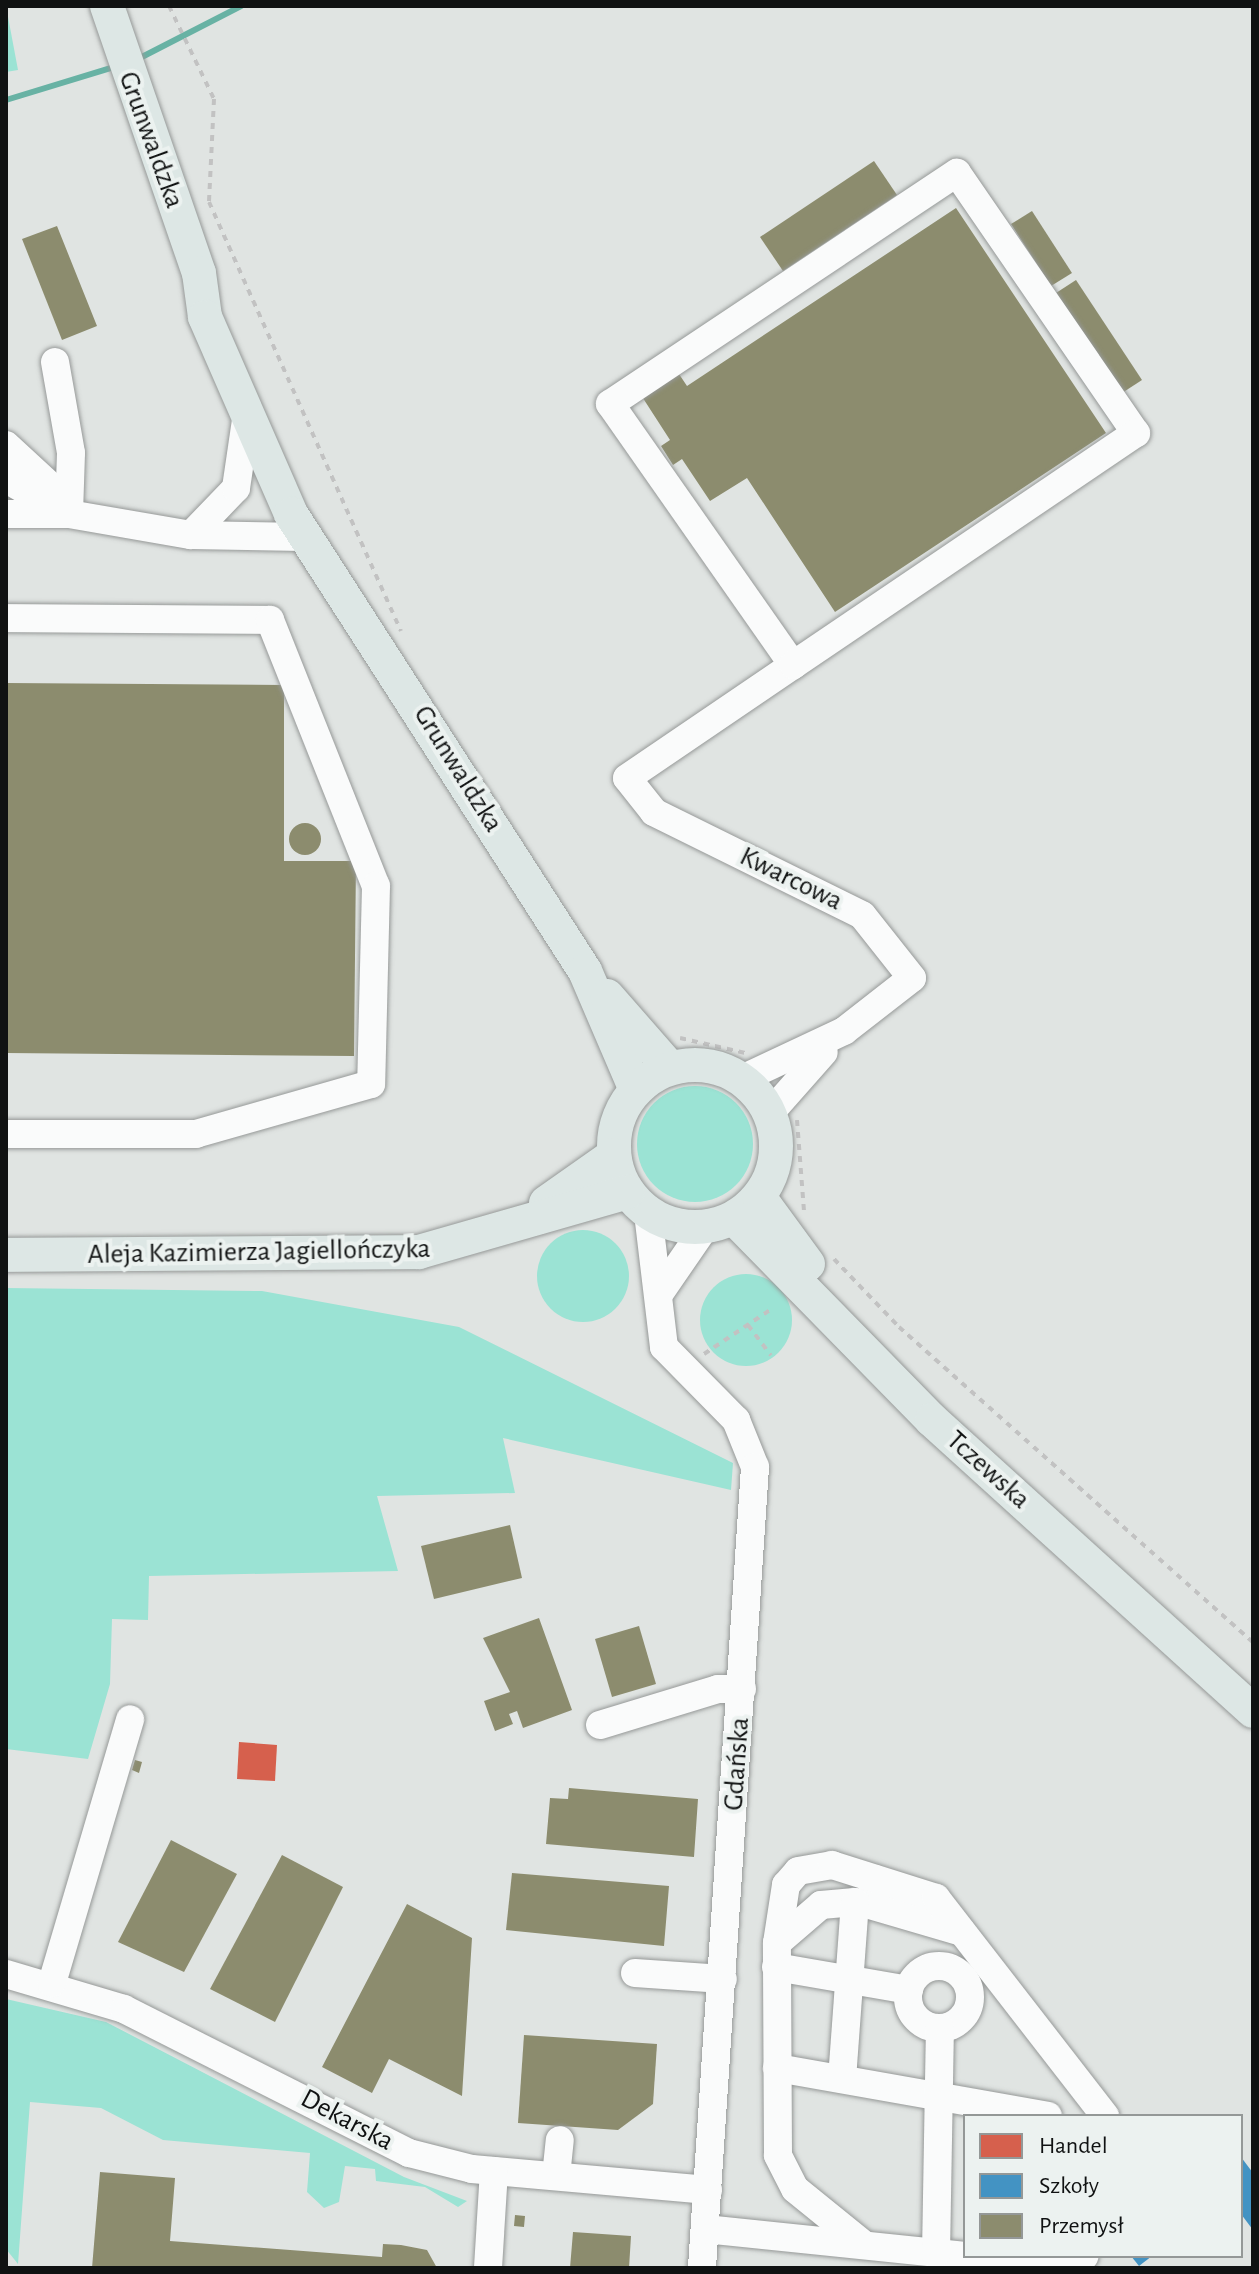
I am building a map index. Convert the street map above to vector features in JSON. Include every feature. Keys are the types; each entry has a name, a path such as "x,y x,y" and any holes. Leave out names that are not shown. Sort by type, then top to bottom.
{"main road":[{"name":"Grunwaldzka","path":"107,6 122,60 199,273 205,317 246,420 303,537 330,567 585,971 670,1068"},
{"name":"Grunwaldzka","path":"199,273 219,301 321,529 330,567"},
{"name":"Grunwaldzka","path":"585,971 636,1090"},
{"path":"707,1065 750,1068 783,1111 777,1157 732,1214 638,1202 614,1155 622,1109 636,1090 670,1068 707,1065"},
{"name":"Aleja Kazimierza Jagiellończyka","path":"509,1226 614,1155"},
{"name":"Aleja Kazimierza Jagiellończyka","path":"6,1255 397,1254 453,1246 509,1226 638,1202"},
{"name":"Tczewska","path":"732,1214 778,1230 894,1358 1253,1684"},
{"name":"Tczewska","path":"732,1214 932,1420 1253,1711"}],"street":[{"path":"957,173 1136,433 793,665 610,404 957,173"},
{"path":"55,362 71,453 69,514"},
{"path":"191,535 236,488 246,420"},
{"path":"6,445 57,492 69,514"},
{"path":"6,479 69,514"},
{"path":"6,514 69,514 191,535 303,537"},
{"path":"6,618 270,620 376,886 371,1084 196,1134 6,1134"},
{"name":"Kwarcowa","path":"783,1111 844,1031 912,978 862,915 654,812 627,778 793,665"},
{"name":"Kwarcowa","path":"750,1068 844,1031"},
{"name":"Gdańska","path":"638,1202 659,1295 658,1328 682,1369 736,1420 755,1467 702,2268"},
{"path":"659,1295 732,1214"},
{"path":"600,1725 718,1689 742,1689"},
{"path":"52,1983 130,1719"},
{"path":"863,2244 811,2205 785,2173 776,2140 777,1955 786,1885 798,1871 832,1865 867,1895"},
{"path":"842,2079 850,1980 867,1895"},
{"path":"777,1955 821,1905 867,1895 936,1898 953,1930 1018,2004 1104,2114"},
{"path":"937,1965 962,1975 970,2001 960,2020 940,2028 915,2016 909,1990 914,1978 937,1965 953,1930"},
{"path":"777,1955 850,1980 909,1990"},
{"path":"635,1973 723,1979"},
{"name":"Dekarska","path":"6,1974 52,1983 164,2027 409,2153 494,2171 708,2190"},
{"path":"970,2001 1018,2004"},
{"path":"936,2254 940,2028"},
{"path":"777,2068 941,2093 1040,2114 1080,2082"},
{"path":"556,2176 560,2140"},
{"path":"488,2268 494,2171"},
{"path":"705,2229 963,2256"},
{"path":"1002,2258 1064,2265 1080,2258"}],"path":[{"path":"169,6 193,49 218,121 209,202 403,635"},
{"path":"666,1031 750,1068"},
{"path":"783,1111 807,1220"},
{"path":"829,1252 899,1327 1253,1642"},
{"path":"682,1369 773,1308"},
{"path":"748,1325 771,1355"}],"green space":[{"path":"6,6 18,70 6,72"},
{"path":"695,1086 717,1091 736,1103 748,1122 753,1144 748,1166 736,1185 717,1197 695,1202 673,1197 654,1185 642,1166 637,1144 642,1122 654,1103 673,1091"},
{"path":"583,1230 600,1234 615,1244 625,1259 629,1276 625,1293 615,1308 600,1318 583,1322 566,1318 551,1308 541,1293 537,1276 541,1259 551,1244 566,1234"},
{"path":"746,1274 764,1277 779,1287 789,1302 792,1320 789,1338 779,1353 764,1363 746,1366 728,1363 713,1353 703,1338 700,1320 703,1302 713,1287 728,1277"},
{"path":"6,1288 262,1291 459,1327 733,1463 731,1490 503,1438 515,1493 377,1496 398,1571 149,1576 148,1620 112,1619 110,1684 88,1759 6,1749"},
{"path":"6,1999 106,2022 404,2177 467,2201 458,2207 425,2187 376,2181 375,2169 345,2166 339,2202 324,2208 307,2192 310,2153 163,2140 101,2108 30,2102 18,2264 6,2249"}],"building: Handel":[{"path":"239,1742 277,1745 275,1781 237,1779"}],"building: Szkoły":[{"path":"1243,2160 1253,2173 1253,2230 1243,2217"},
{"path":"1133,2258 1149,2258 1139,2266"}],"building: Przemysł":[{"path":"874,161 897,195 783,271 760,237"},
{"path":"956,208 1106,433 835,612 747,478 710,501 682,459 673,465 661,446 670,440 639,392 675,368 687,386"},
{"path":"1032,211 1072,273 1051,286 1011,224"},
{"path":"57,226 97,326 62,340 22,239"},
{"path":"1076,280 1142,380 1122,393 1056,293"},
{"path":"6,683 284,685 284,861 356,861 354,1056 6,1053"},
{"path":"305,823 317,827 321,839 317,851 305,855 293,851 289,839 293,827"},
{"path":"510,1525 522,1578 434,1599 421,1546"},
{"path":"539,1618 572,1710 523,1728 517,1711 509,1714 513,1724 495,1731 484,1701 510,1692 483,1638"},
{"path":"639,1626 656,1684 612,1697 595,1639"},
{"path":"135,1760 142,1762 139,1773 132,1770"},
{"path":"569,1788 698,1799 694,1857 546,1844 550,1798 568,1799"},
{"path":"171,1840 237,1874 184,1972 118,1942"},
{"path":"282,1855 343,1887 275,2022 210,1989"},
{"path":"512,1873 669,1886 664,1946 506,1930"},
{"path":"407,1904 472,1938 462,2096 389,2059 372,2093 322,2067"},
{"path":"524,2035 657,2044 653,2104 618,2130 518,2123"},
{"path":"100,2172 175,2178 170,2241 382,2257 383,2244 401,2245 427,2250 437,2268 92,2268"},
{"path":"515,2215 525,2216 524,2227 514,2226"},
{"path":"573,2232 631,2236 629,2268 570,2268"}],"waterway":[{"path":"136,60 241,6"},
{"path":"6,100 117,66"}]}
